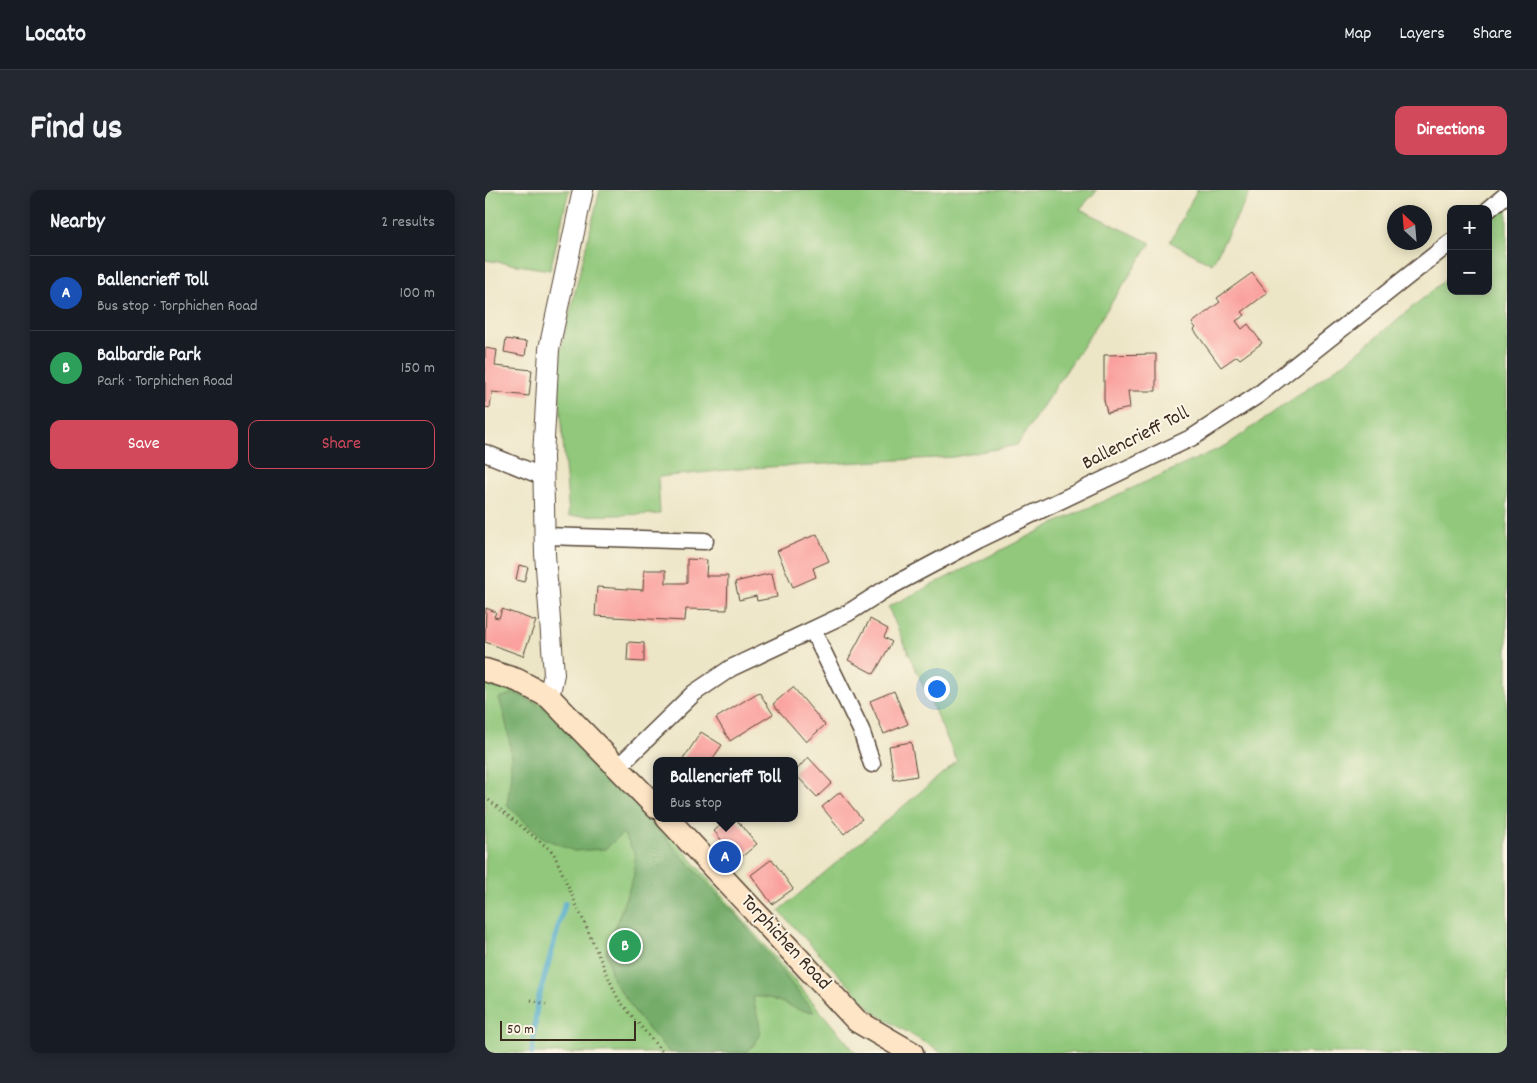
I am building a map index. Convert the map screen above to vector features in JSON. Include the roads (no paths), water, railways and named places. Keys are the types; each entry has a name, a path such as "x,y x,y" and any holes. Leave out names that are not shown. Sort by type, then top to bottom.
{"main road":[{"path":"485,670 517,680 549,697 653,804"},
{"name":"Torphichen Road","path":"671,822 857,1021 912,1053"}],"street":[{"path":"549,697 554,674 545,536 544,477 549,349 583,190"},
{"path":"1492,207 1507,194"},
{"name":"Ballencrieff Toll","path":"618,767 694,693 731,668 813,631 978,540 1193,437 1258,395 1447,245"},
{"path":"485,453 544,477"},
{"path":"545,536 705,541"},
{"path":"813,631 861,730 871,764"}],"waterway":[{"path":"532,1053 537,1004 565,903"}],"place":[{"name":"Ballencrieff Toll","path":"725,857"},
{"name":"Balbardie Park","path":"625,946"}]}
